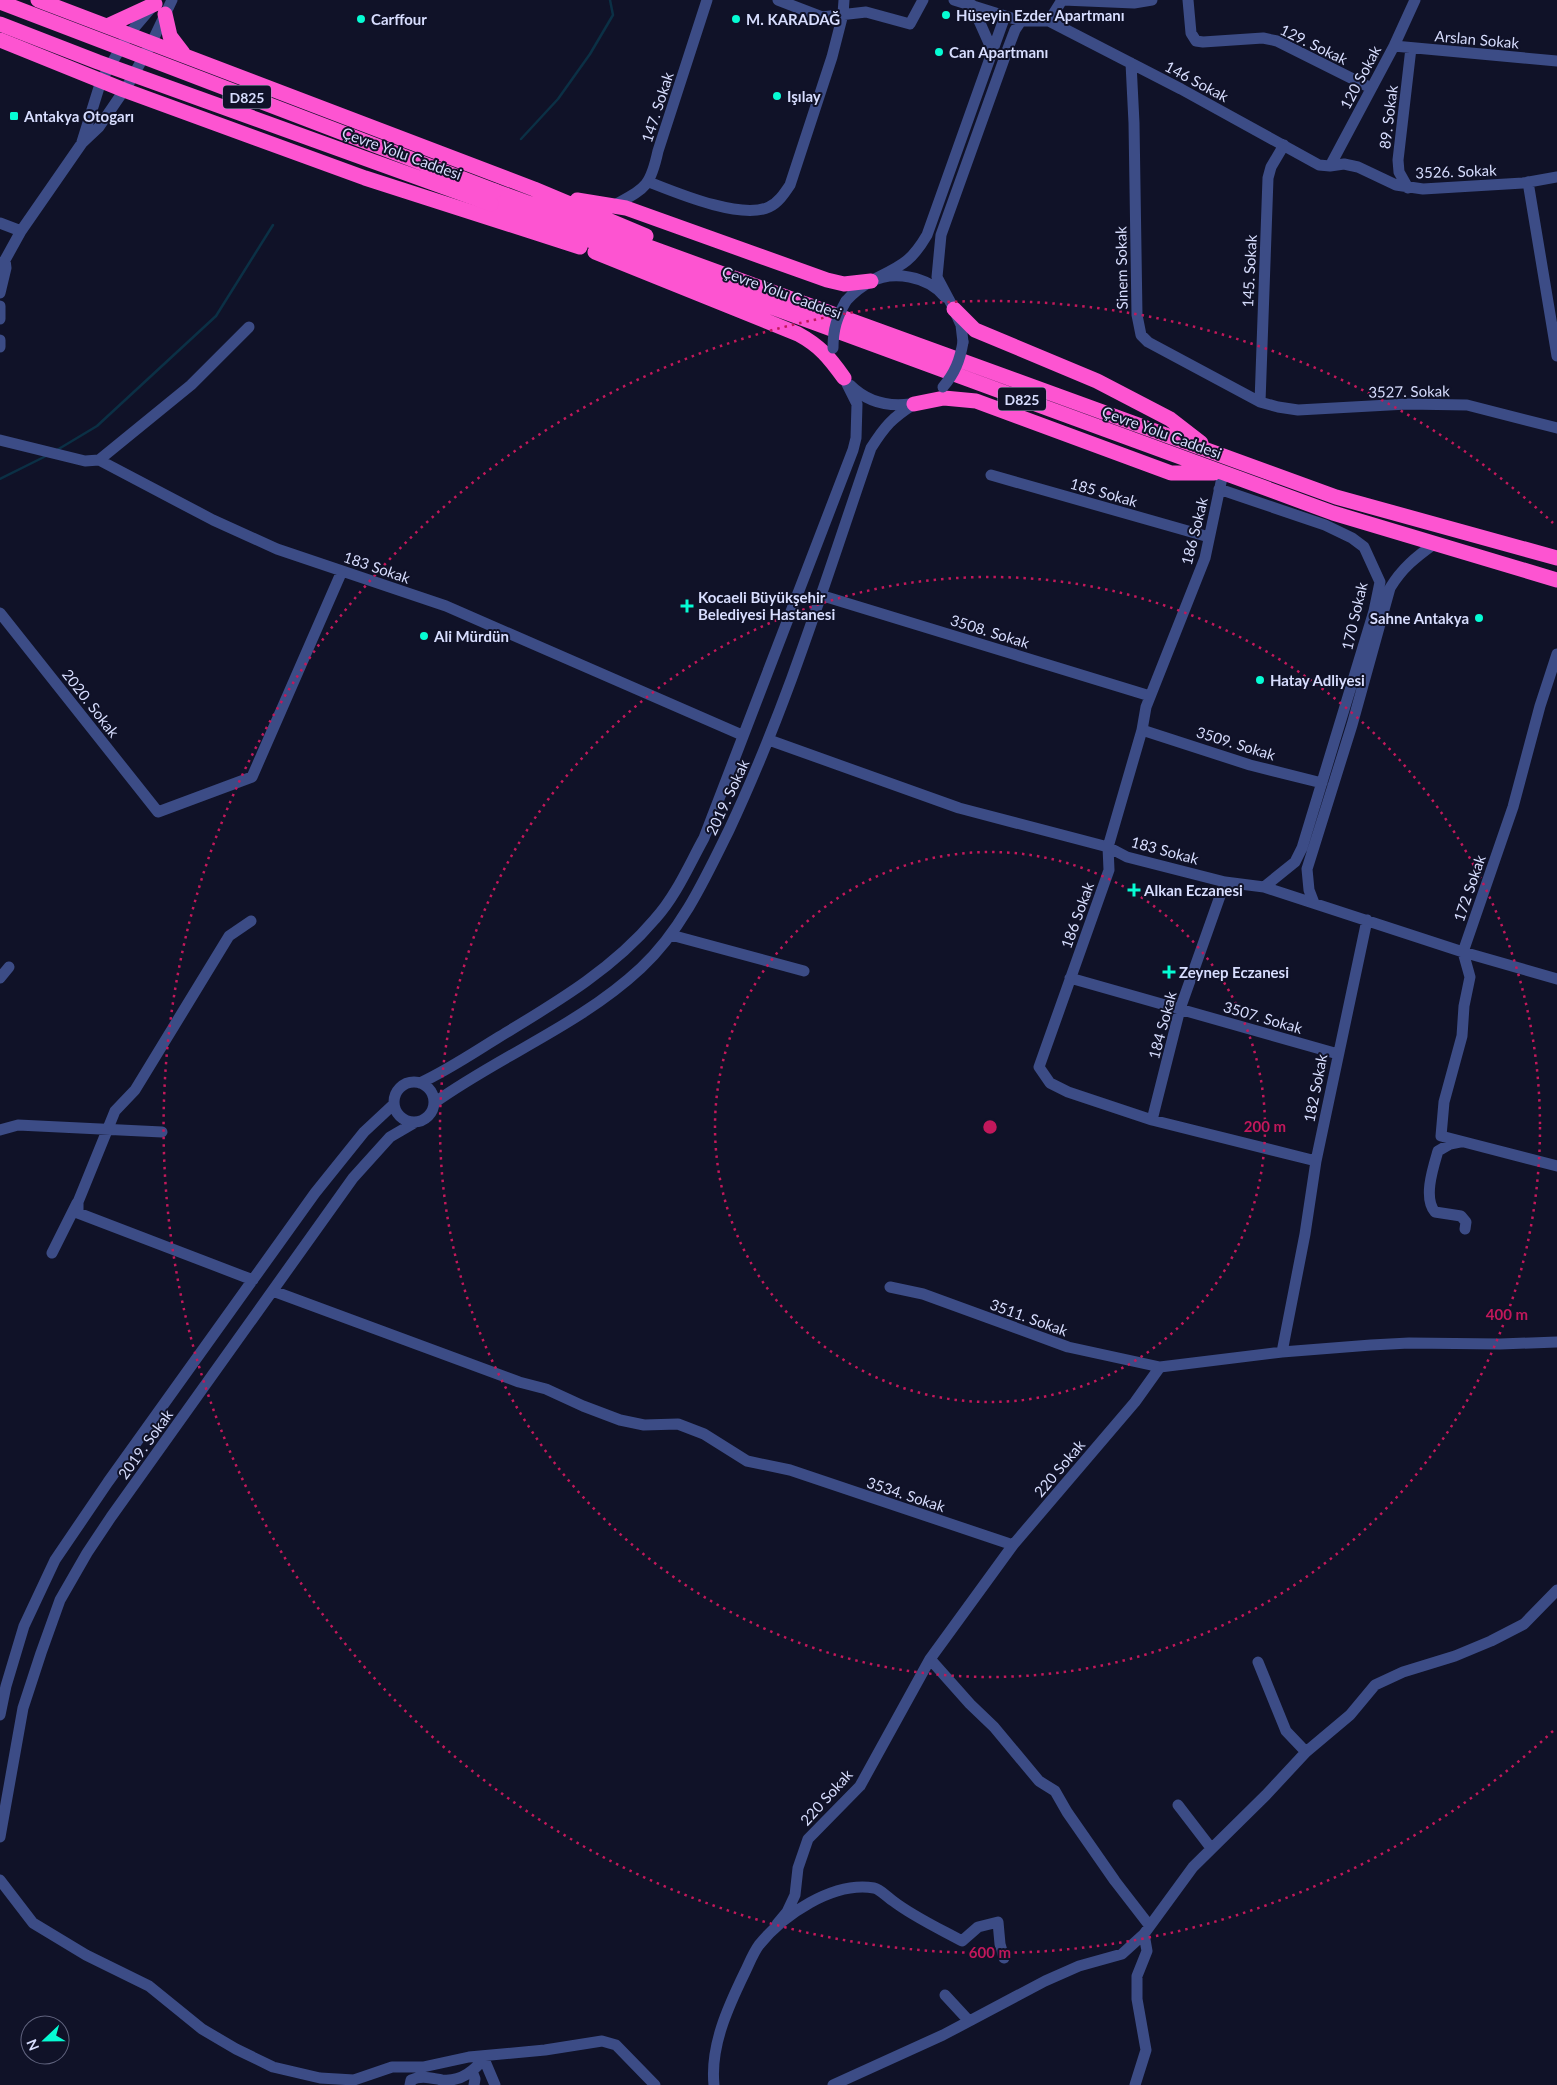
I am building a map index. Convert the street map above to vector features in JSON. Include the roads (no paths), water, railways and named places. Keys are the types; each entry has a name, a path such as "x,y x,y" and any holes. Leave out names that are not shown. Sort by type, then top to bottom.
{"highway":[{"path":"38,0 548,194 825,311"},
{"name":"Çevre Yolu Caddesi","path":"0,2 732,293 1333,514 1557,580"},
{"path":"107,26 159,6 170,36 184,54"},
{"name":"Çevre Yolu Caddesi","path":"0,24 98,62 825,311 1336,497 1557,558"},
{"path":"0,40 124,90 365,178 732,293"},
{"path":"548,194 626,208 827,280 844,284 872,281"},
{"path":"582,247 798,334 815,343 827,354 844,378"},
{"path":"954,309 975,330 1097,381 1170,419 1215,452"},
{"path":"914,404 944,398 976,400 1171,473 1223,473"}],"street":[{"path":"82,143 101,81 129,34 159,6 172,0"},
{"name":"147. Sokak","path":"649,182 707,0"},
{"path":"778,0 822,17 866,12 910,24 923,0"},
{"path":"613,206 641,190 649,182 734,210 762,210 778,201 790,185 832,57 843,14 844,0"},
{"path":"954,0 1021,21 1050,21 1062,0 1134,3 1152,0"},
{"name":"129. Sokak","path":"1188,0 1191,33 1196,41 1264,38 1277,41 1371,88"},
{"name":"120 Sokak","path":"1330,166 1394,46 1414,0"},
{"path":"972,5 992,50"},
{"path":"0,293 6,268 2,262 21,231 82,143 99,127 124,90 152,42 159,6"},
{"path":"1005,16 927,234 919,248 907,262 857,289 837,315 833,331 833,348 836,364 844,378 858,393 875,402 895,406 914,404 930,398 954,374 960,358 962,342 960,325 954,309 937,277 941,235 1007,51 1015,30 1021,21"},
{"name":"146 Sokak","path":"1050,21 1319,165 1330,166"},
{"name":"Arslan Sokak","path":"1394,46 1557,61"},
{"name":"89. Sokak","path":"1408,188 1399,172 1398,160 1411,48"},
{"name":"Sinem Sokak","path":"1131,63 1134,133 1136,316 1141,335 1148,342 1260,402"},
{"name":"145. Sokak","path":"1260,402 1268,178 1271,167 1284,145"},
{"name":"3526. Sokak","path":"1330,166 1344,164 1358,167 1396,185 1423,189 1528,182 1557,176"},
{"path":"1528,182 1557,356"},
{"path":"0,223 21,231"},
{"path":"872,281 890,276 909,277 927,283 943,294 954,309"},
{"path":"0,306 2,311 0,320"},
{"path":"98,460 191,386 249,327"},
{"path":"0,340 0,347"},
{"name":"2019. Sokak","path":"0,1715 6,1686 24,1626 55,1560 108,1482 315,1193 358,1140 394,1104 394,1097 402,1086 407,1083 420,1083 487,1044 586,982 624,952 656,918 679,884 704,838 853,450 856,438 857,404 844,378"},
{"name":"3527. Sokak","path":"1260,402 1298,410 1407,404 1467,405 1557,428"},
{"name":"2019. Sokak","path":"0,1838 23,1708 60,1600 111,1517 353,1178 390,1137 414,1123 426,1119 433,1109 434,1103 460,1084 589,1010 640,969 666,943 697,894 752,783 769,740 871,448 894,416 914,404"},
{"name":"183 Sokak","path":"0,440 84,461 98,460 213,520 277,549 446,606 742,735"},
{"name":"186 Sokak","path":"1223,473 1205,558 1150,696 1108,847 1109,870 1039,1067 1050,1083 1068,1092 1152,1120 1316,1161"},
{"name":"185 Sokak","path":"991,476 1209,537"},
{"name":"170 Sokak","path":"1220,489 1325,525 1352,538 1364,547 1380,582 1374,611 1302,848 1295,862 1264,887"},
{"name":"170 Sokak","path":"1314,903 1309,890 1307,869 1352,725 1390,588 1398,574 1412,559 1434,544"},
{"name":"2020. Sokak","path":"0,613 158,812 252,778 342,571"},
{"name":"3508. Sokak","path":"820,595 1150,696"},
{"name":"172 Sokak","path":"1463,952 1513,807 1540,706 1557,654"},
{"name":"3509. Sokak","path":"1142,730 1250,765 1322,783"},
{"name":"183 Sokak","path":"769,740 959,808 1108,847 1127,857 1225,882 1264,887 1463,952 1557,979"},
{"name":"184 Sokak","path":"1152,1120 1180,1009 1225,882"},
{"name":"182 Sokak","path":"1282,1352 1305,1234 1316,1161 1367,920"},
{"path":"52,1253 78,1202 115,1111 135,1090 229,936 251,921"},
{"path":"671,935 804,972"},
{"path":"1463,952 1470,977 1464,1006 1462,1036 1444,1102 1441,1136 1557,1166"},
{"path":"0,978 9,967"},
{"name":"3507. Sokak","path":"1070,978 1338,1054"},
{"path":"420,1083 430,1091 434,1103"},
{"path":"394,1104 398,1115 414,1123"},
{"path":"0,1130 18,1125 162,1132"},
{"path":"1462,1141 1450,1144 1438,1151 1434,1162 1429,1202 1434,1212 1461,1216 1466,1222 1465,1230"},
{"path":"78,1202 78,1214 253,1280"},
{"name":"3511. Sokak","path":"890,1287 923,1294 1068,1347 1160,1367"},
{"name":"3534. Sokak","path":"273,1291 519,1382 546,1389 620,1420 644,1425 678,1424 704,1434 747,1461 790,1470 1013,1545"},
{"path":"1160,1367 1282,1352 1409,1343 1500,1344 1557,1342"},
{"name":"220 Sokak","path":"777,1924 787,1912 795,1895 798,1868 808,1840 860,1786 930,1659 1013,1545 1135,1402 1160,1367"},
{"path":"833,2085 969,2021 1045,1981 1071,1970 1122,1954 1147,1930 1193,1867 1266,1796 1306,1752 1350,1715 1376,1685 1403,1672 1456,1656 1508,1633 1524,1624 1557,1590"},
{"path":"930,1659 970,1704 994,1727 1039,1781 1055,1791 1067,1812 1147,1930 1148,1951 1137,1976 1137,1999 1146,2050 1134,2085"},
{"path":"1258,1662 1286,1731 1306,1752"},
{"path":"1178,1805 1212,1848"},
{"path":"0,1880 33,1923 86,1955 150,1986 202,2029 236,2049 273,2067 320,2078 354,2082 392,2067 423,2068 469,2057 485,2058 602,2041 616,2045 655,2085"},
{"path":"714,2085 712,2071 727,2009 757,1947 777,1924 822,1896 849,1888 876,1888 907,1911 962,1941 978,1927 998,1922 1000,1944 1004,1958"},
{"path":"944,1995 969,2021"},
{"path":"410,2085 410,2080 419,2076 444,2080 458,2079 472,2071 485,2058"},
{"path":"485,2058 495,2085"},
{"path":"472,2071 475,2080 474,2085"}],"waterway":[{"path":"521,139 558,99 590,54 613,15 610,0"},
{"path":"57,450 97,426 216,316 273,225"},
{"path":"0,479 46,456"}],"place":[{"name":"Hüseyin Ezder Apartmanı","path":"946,15"},
{"name":"Carffour","path":"361,19"},
{"name":"M. KARADAĞ","path":"736,19"},
{"name":"Can Apartmanı","path":"939,52"},
{"name":"Işılay","path":"777,96"},
{"name":"Antakya Otogarı","path":"14,116"},
{"name":"Kocaeli Büyükşehir Belediyesi Hastanesi","path":"687,606"},
{"name":"Sahne Antakya","path":"1479,618"},
{"name":"Ali Mürdün","path":"424,636"},
{"name":"Hatay Adliyesi","path":"1260,680"},
{"name":"Alkan Eczanesi","path":"1134,890"},
{"name":"Zeynep Eczanesi","path":"1169,972"}]}
